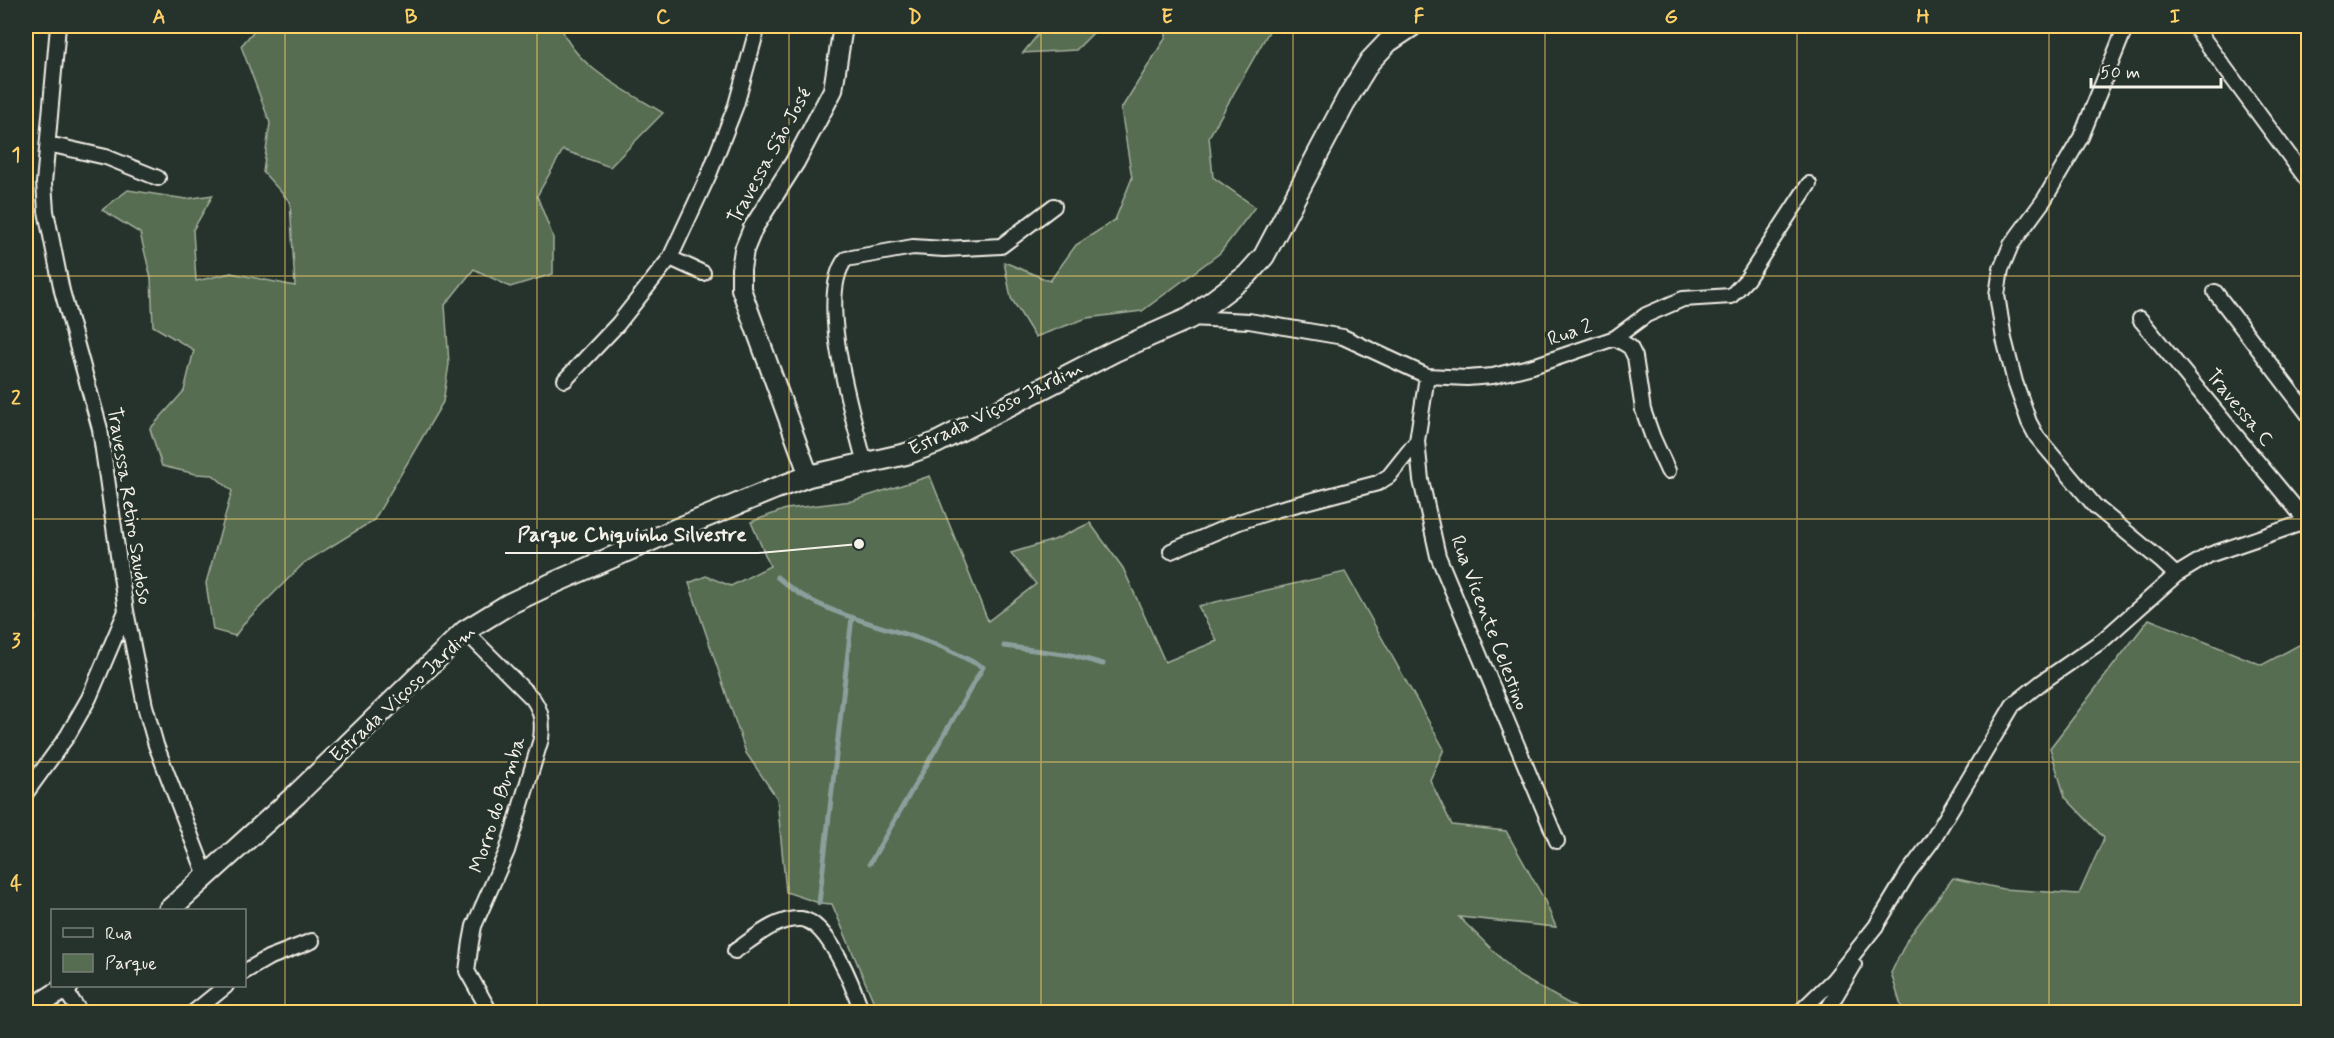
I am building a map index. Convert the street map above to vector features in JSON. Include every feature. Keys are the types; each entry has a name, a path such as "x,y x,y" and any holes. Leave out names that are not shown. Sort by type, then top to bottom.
{"main road":[{"name":"Estrada Viçoso Jardim","path":"170,909 207,878 377,719 465,631 509,604 679,528 809,476 906,454 936,443 1115,351 1190,318 1247,275 1264,256 1348,97 1370,61 1388,42 1412,26"},
{"path":"27,1012 66,987"}],"street":[{"name":"Travessa Retiro Saudoso","path":"58,26 44,183 46,212 62,291 100,429 126,611 145,706 156,745 207,878"},
{"path":"565,380 618,324 670,258 710,172 736,105 758,26"},
{"name":"Travessa São José","path":"809,476 741,289 741,269 744,250 753,228 795,162 833,90 843,26"},
{"path":"2126,26 2081,137 2049,192 2011,245 2001,269 1997,295 2004,339 2015,382 2029,422 2037,437 2095,506 2176,575"},
{"path":"2194,26 2308,181"},
{"path":"48,144 106,157 158,178"},
{"path":"1615,338 1646,315 1683,299 1731,296 1747,279 1809,184"},
{"path":"865,464 843,372 836,329 834,288 839,268 846,259 913,247 944,249 1001,246 1054,206"},
{"path":"670,258 703,273"},
{"path":"2215,292 2308,414"},
{"path":"1190,318 1249,321 1343,337 1427,376"},
{"name":"Travessa C","path":"2140,319 2308,522"},
{"name":"Rua 2","path":"1427,376 1467,378 1492,376 1533,366 1615,338 1630,347 1635,357 1643,410 1668,471"},
{"name":"Rua Vicente Celestino","path":"1427,376 1417,441 1421,480 1438,556 1557,841"},
{"path":"1171,551 1239,522 1275,510 1378,483 1389,476 1417,441"},
{"path":"1826,1012 1908,873 1932,841 2013,705 2103,640 2176,575 2209,555 2308,522"},
{"path":"26,793 68,735 89,698 126,611"},
{"name":"Morro do Bumba","path":"465,631 533,699 539,708 543,723 542,739 507,851 472,934 467,971 490,1012"},
{"path":"735,951 773,926 788,921 801,919 815,925 842,961 862,1012"},
{"path":"1800,1012 1833,980 1876,926"},
{"path":"246,971 268,958 312,942"},
{"path":"66,987 80,1012"},
{"path":"194,1012 225,987"}],"green space":[{"path":"258,26 561,26 577,54 590,66 619,87 663,113 610,167 563,150 537,196 553,237 553,274 510,287 474,269 445,305 449,364 443,402 374,520 304,563 246,621 235,636 213,630 206,583 232,491 213,475 196,474 162,466 150,429 184,391 194,350 153,326 151,278 140,233 102,210 128,190 186,199 213,195 193,230 196,281 231,273 295,286 290,202 263,172 270,123 241,46"},
{"path":"1045,26 1100,26 1076,50 1023,53"},
{"path":"1166,26 1272,26 1209,137 1213,177 1255,207 1220,253 1142,311 1087,318 1035,337 1011,298 1004,262 1050,281 1076,245 1115,220 1132,178 1121,109 1166,37"},
{"path":"930,476 988,621 1036,584 1011,553 1054,540 1090,523 1123,568 1165,662 1217,641 1198,606 1345,572 1444,749 1430,780 1452,825 1506,831 1544,899 1556,927 1459,917 1519,976 1584,1012 878,1012 832,904 819,903 786,892 777,798 746,753 689,583 706,576 731,586 770,566 751,522 786,509 852,501"},
{"path":"26,518 36,619 26,640"},
{"path":"2149,619 2262,665 2308,640 2308,1012 1900,1012 1902,1009 1891,973 1908,938 1953,878 2003,889 2079,894 2104,838 2065,797 2050,748"}],"waterway":[{"path":"777,577 794,590 833,610 937,645 983,667 870,863"},
{"path":"819,903 852,617"},
{"path":"1004,646 1071,655 1103,664"}],"place":[{"name":"Parque Chiquinho Silvestre","path":"859,544"}]}
